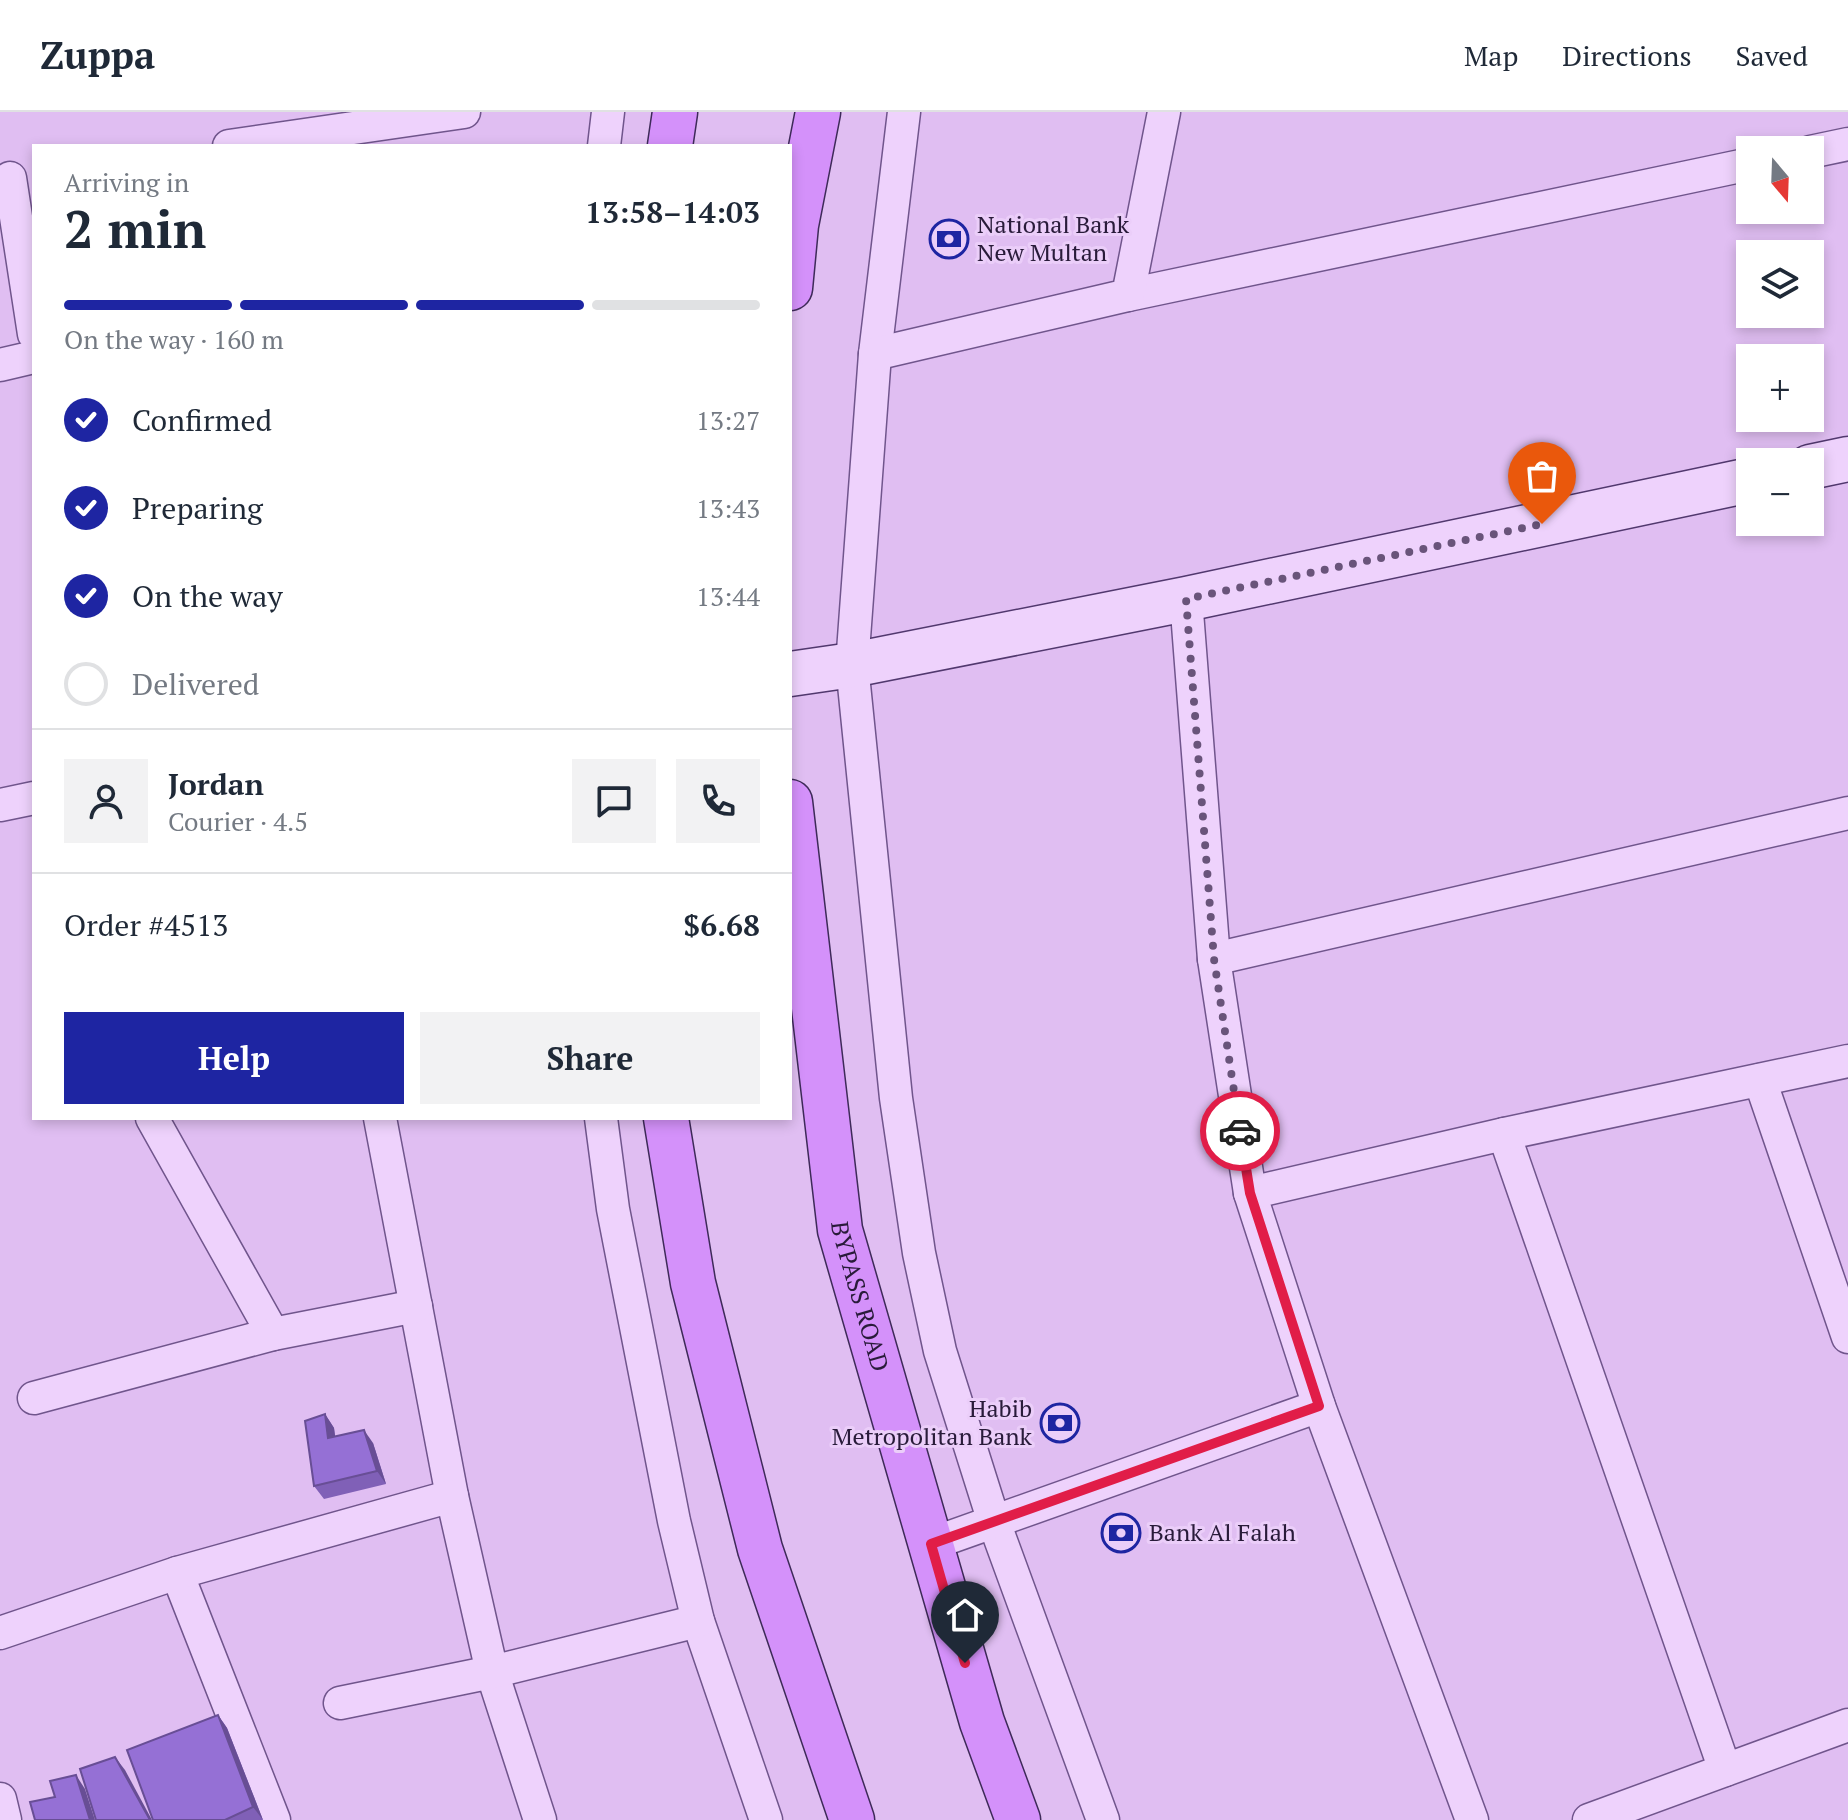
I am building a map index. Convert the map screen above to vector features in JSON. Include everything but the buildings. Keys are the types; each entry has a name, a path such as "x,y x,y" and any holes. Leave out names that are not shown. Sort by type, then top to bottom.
{"main road":[{"path":"670,144 675,112"},
{"path":"792,248 793,228 818,112"},
{"name":"BYPASS ROAD","path":"792,819 840,1230 982,1722 1018,1820"},
{"path":"666,1120 693,1283 760,1549 852,1820"}],"street":[{"path":"243,144 464,112"},
{"path":"604,144 608,112"},
{"path":"904,112 875,354 852,665 896,1098 919,1253 940,1351 994,1522 1103,1820"},
{"path":"1128,295 1164,112"},
{"path":"1824,149 1848,144"},
{"path":"875,354 1128,295 1736,167"},
{"path":"15,177 32,317"},
{"path":"0,365 32,357"},
{"path":"1824,464 1848,459"},
{"path":"792,674 852,665 1186,599 1736,483"},
{"path":"1186,599 1214,959 1250,1193 1319,1406 1472,1820"},
{"path":"0,805 32,798"},
{"path":"1214,959 1848,813"},
{"path":"1250,1193 1504,1134 1848,1061"},
{"path":"1760,1080 1837,1270 1848,1337"},
{"path":"153,1120 273,1334"},
{"path":"380,1120 452,1496 492,1672 540,1820"},
{"path":"601,1120 613,1209 674,1521 698,1621 766,1820"},
{"path":"1504,1134 1725,1770"},
{"path":"34,1398 273,1334 416,1306"},
{"path":"931,1544 1319,1406"},
{"path":"0,1633 177,1573 452,1496"},
{"path":"177,1573 274,1820"},
{"path":"340,1703 492,1672 698,1621"},
{"path":"1589,1820 1848,1725"},
{"path":"0,1799 5,1820"}],"way so far":[{"path":"1240,1131 1214,959 1186,599 1542,524"}],"place":[{"name":"National Bank New Multan","path":"949,239"},
{"name":"Habib Metropolitan Bank","path":"1060,1423"},
{"name":"Bank Al Falah","path":"1121,1533"}],"route":[{"path":"965,1663 931,1544 1319,1406 1250,1193 1240,1131"}]}
